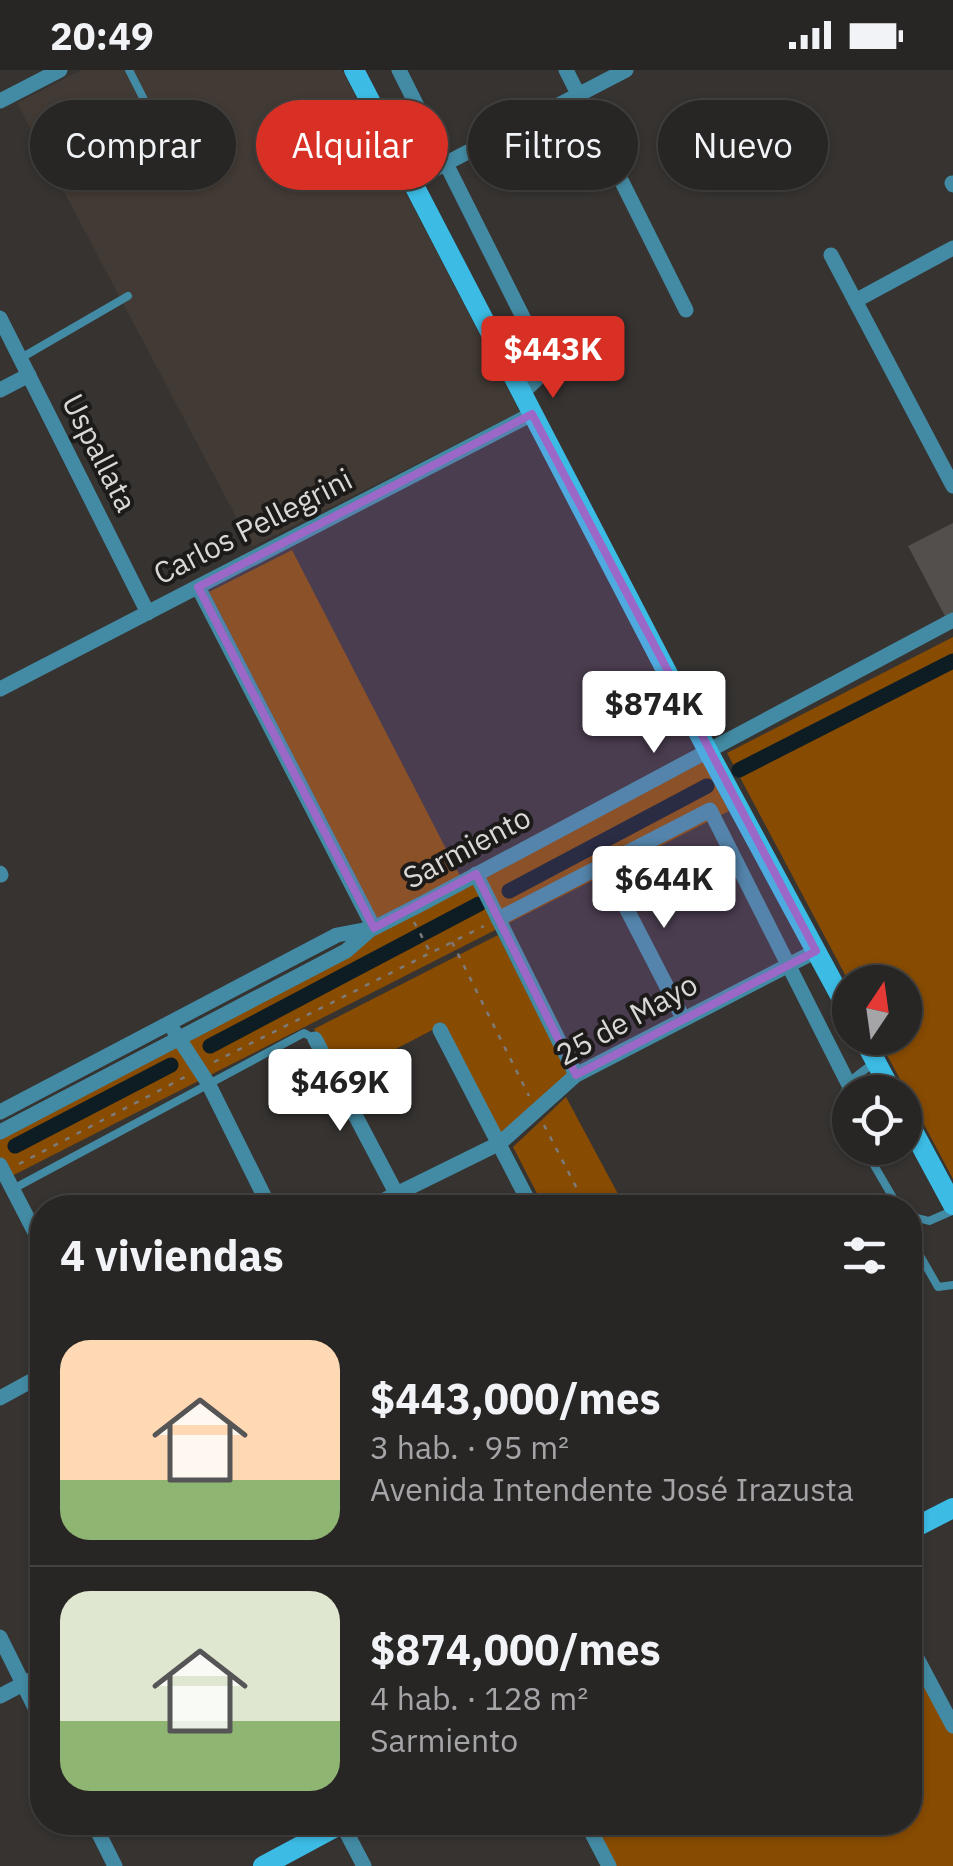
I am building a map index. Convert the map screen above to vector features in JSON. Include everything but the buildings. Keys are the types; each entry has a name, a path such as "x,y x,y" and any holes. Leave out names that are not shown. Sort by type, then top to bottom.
{"main road":[{"path":"354,70 370,100"},
{"path":"417,190 709,753 832,981"},
{"path":"872,1055 883,1075"},
{"path":"922,1149 953,1208"},
{"path":"922,1523 950,1507"},
{"path":"263,1866 321,1835"}],"street":[{"path":"0,100 60,70"},
{"path":"399,70 414,100"},
{"path":"566,70 686,310"},
{"path":"448,162 626,70"},
{"path":"448,167 538,345 536,380 522,394"},
{"path":"855,300 953,248"},
{"path":"831,255 953,486"},
{"name":"Uspallata","path":"0,318 148,613"},
{"path":"0,390 30,375"},
{"name":"Carlos Pellegrini","path":"0,690 532,414"},
{"path":"0,1132 346,951 374,928 198,587"},
{"name":"Sarmiento","path":"0,1112 337,936 374,928 953,620"},
{"path":"498,919 710,810 844,1075"},
{"path":"604,865 684,1018"},
{"path":"476,874 576,1075"},
{"name":"25 de Mayo","path":"410,1195 500,1143 576,1075 816,951"},
{"path":"170,1024 204,1077 263,1195"},
{"path":"440,1030 526,1195"},
{"path":"315,1039 398,1195"},
{"path":"2,1168 30,1223"},
{"path":"0,1398 30,1382"},
{"path":"0,1638 30,1697"},
{"path":"922,1668 953,1726"},
{"path":"0,1696 30,1681"},
{"path":"100,1835 115,1866"},
{"path":"349,1835 364,1866"},
{"path":"593,1835 609,1866"}],"lane":[{"path":"129,70 144,100"},
{"path":"20,358 128,296"},
{"path":"13,1190 204,1077 304,1033 315,1039"},
{"path":"859,1075 876,1062"},
{"path":"874,1165 891,1195"},
{"path":"922,1219 929,1221 953,1208"},
{"path":"922,1259 938,1287 953,1285"}],"path":[{"path":"2,1168 204,1077 428,949 498,919"},
{"path":"419,932 428,949"},
{"path":"452,941 580,1195"}],"highlighted area":[{"path":"532,414 816,951 576,1075 476,874 374,928 198,587"}],"shaded area":[{"path":"81,70 342,70 358,100 256,100 256,190 404,190 520,412 252,547 63,190 236,190 236,100 30,100 30,128 17,103"},
{"path":"292,550 460,876 377,918 209,592"},
{"path":"953,637 953,1179 922,1121 922,1075 898,1075 887,1055 922,1055 922,965 840,965 727,753"},
{"path":"703,762 729,811 0,1182 0,1126"},
{"path":"498,935 568,1073 501,1136 442,1025 340,1078 314,1029"},
{"path":"566,1097 619,1195 538,1195 513,1147"},
{"path":"922,1664 953,1722 953,1866 608,1866 592,1835 922,1835"}],"waterway":[{"path":"739,770 953,661"},
{"path":"509,891 707,786"},
{"path":"210,1046 479,904"},
{"path":"15,1146 171,1065"}]}
